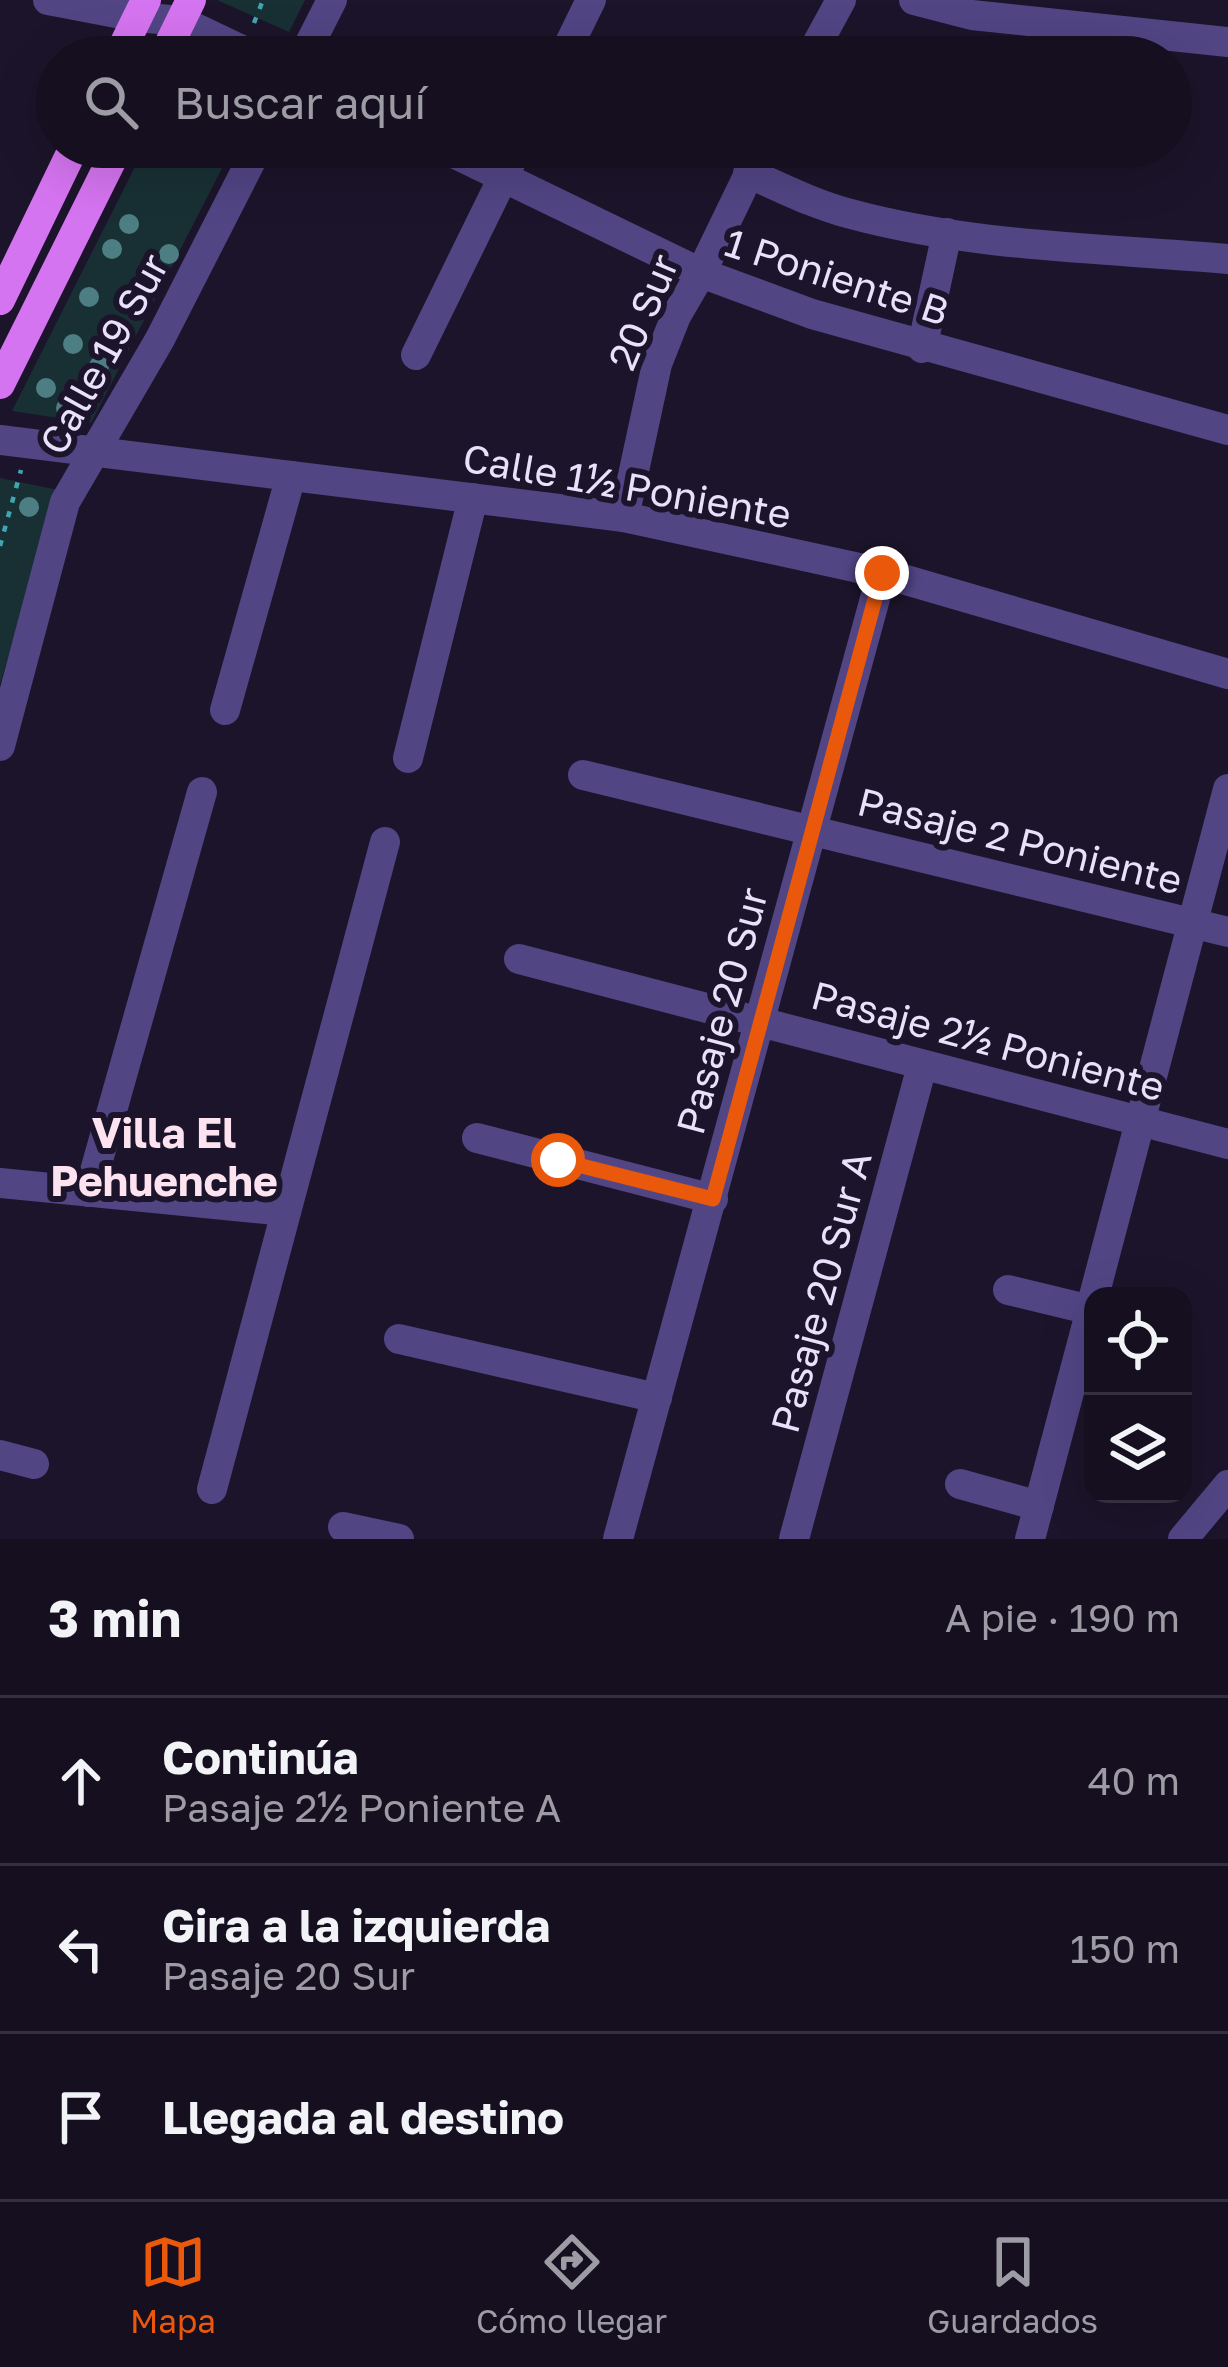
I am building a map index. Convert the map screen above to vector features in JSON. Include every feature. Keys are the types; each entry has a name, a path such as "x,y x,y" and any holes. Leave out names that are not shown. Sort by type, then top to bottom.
{"main road":[{"path":"0,300 64,168"},
{"path":"0,384 108,168"}],"street":[{"path":"48,0 186,10 225,36"},
{"path":"314,36 332,0"},
{"path":"573,36 591,0"},
{"path":"821,36 841,0"},
{"path":"914,0 972,15 1171,36"},
{"path":"1192,38 1228,42"},
{"name":"Calle 19 Sur","path":"0,746 58,521 248,168"},
{"name":"1 Poniente B","path":"484,168 701,273 812,314 1228,430"},
{"path":"416,355 508,168"},
{"name":"20 Sur","path":"624,517 657,364 676,316 751,168"},
{"path":"769,168 850,214 1042,245 1228,260"},
{"path":"922,348 947,232"},
{"name":"Calle 1½ Poniente","path":"14,441 624,517 882,573 1228,674"},
{"path":"225,710 291,476"},
{"path":"408,758 473,498"},
{"name":"Pasaje 20 Sur","path":"618,1539 882,573"},
{"name":"Pasaje 2 Poniente","path":"583,775 1228,932"},
{"path":"1097,1287 1228,789"},
{"path":"88,1192 202,792"},
{"path":"212,1489 386,842"},
{"name":"Pasaje 2½ Poniente","path":"518,959 1228,1144"},
{"name":"Pasaje 20 Sur A","path":"794,1539 922,1066"},
{"path":"477,1138 713,1199"},
{"path":"0,1183 286,1211"},
{"path":"1008,1290 1084,1301"},
{"path":"1030,1539 1084,1336"},
{"path":"399,1339 656,1398"},
{"path":"0,1455 34,1464"},
{"path":"960,1484 1039,1506"},
{"path":"1183,1539 1228,1486"},
{"path":"344,1527 399,1539"}],"path":[{"path":"0,546 14,441"}],"green space":[{"path":"217,0 305,0 289,32"},
{"path":"134,168 222,168 91,423 12,411"},
{"path":"0,478 58,490 0,684"}],"district":[{"name":"Villa El Pehuenche","path":"164,1157"}],"route":[{"path":"558,1160 713,1199 882,573"}]}
